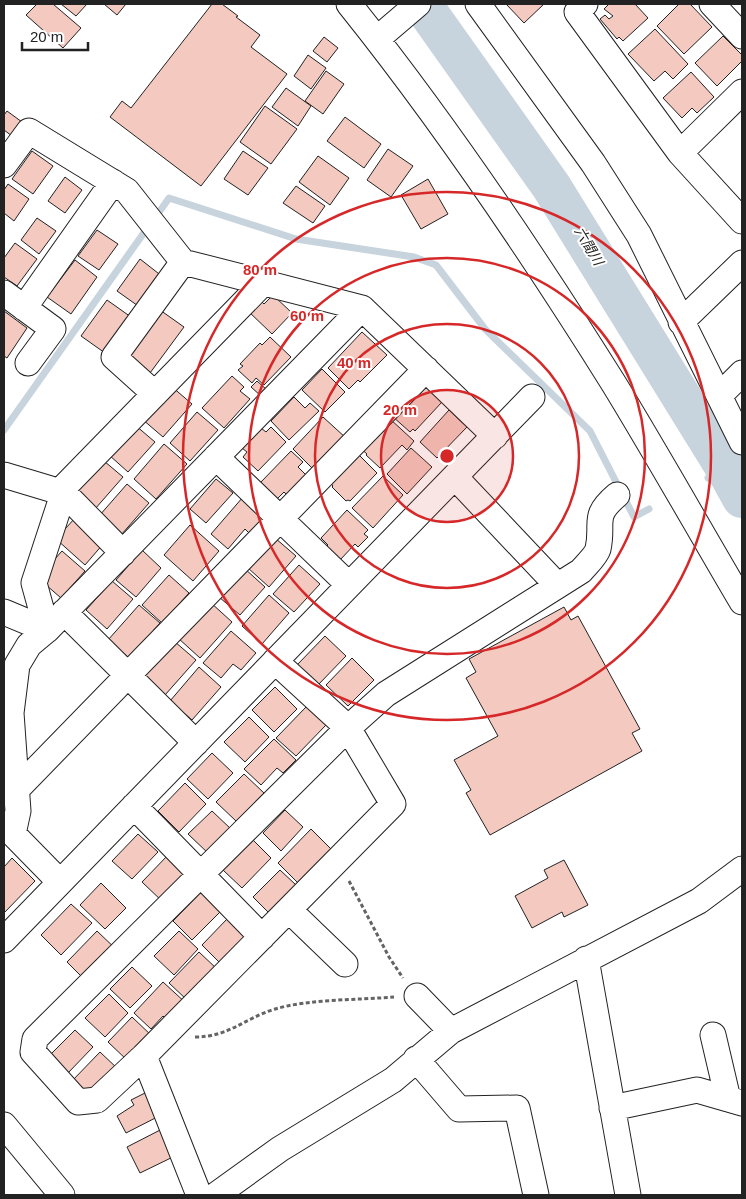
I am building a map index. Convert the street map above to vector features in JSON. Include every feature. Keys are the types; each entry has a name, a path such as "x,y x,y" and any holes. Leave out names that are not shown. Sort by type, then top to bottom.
{"street":[{"path":"349,4 437,118 518,236 614,386 742,602"},
{"path":"480,4 593,163 638,235 742,442"},
{"path":"586,4 577,12 680,153 742,221"},
{"path":"712,4 742,36"},
{"path":"377,38 412,9"},
{"path":"680,153 742,92"},
{"path":"4,165 28,131 127,191 183,262 362,308 495,436"},
{"path":"24,308 113,182"},
{"path":"155,394 114,356 183,262"},
{"path":"682,322 742,263"},
{"path":"47,630 34,583 66,485 264,282"},
{"path":"4,293 53,329 28,363"},
{"path":"60,882 13,834 18,810 11,713 17,665 30,645 123,553 362,308"},
{"path":"17,789 426,369"},
{"path":"719,396 742,373"},
{"path":"4,940 532,397"},
{"path":"216,457 349,585"},
{"path":"4,475 64,493 123,553"},
{"path":"455,477 557,585"},
{"path":"275,661 348,728 393,804 144,1056 97,1100 78,1102 33,1052 35,1039 348,728 386,694 580,571 598,551 598,522 608,502 617,495"},
{"path":"4,612 47,630"},
{"path":"64,612 196,743"},
{"path":"134,806 262,937"},
{"path":"144,1056 203,1192 280,1149 393,1080 451,1030 699,901 742,869"},
{"path":"289,910 345,964"},
{"path":"586,959 628,1195"},
{"path":"418,996 451,1030"},
{"path":"713,1035 735,1101"},
{"path":"416,1059 459,1109 516,1108 536,1195"},
{"path":"612,1108 696,1090 735,1101"},
{"path":"4,1125 62,1195"}],"path":[{"path":"338,860 389,957 407,986 418,996"},
{"path":"164,1037 208,1037 231,1030 273,1010 298,1004 418,996"}],"building":[{"path":"37,4 53,4 81,28 63,48 26,15"},
{"path":"61,4 87,4 76,16"},
{"path":"104,4 126,4 117,15"},
{"path":"212,4 222,4 260,35 251,47 287,74 201,186 110,117 122,101 131,108"},
{"path":"506,4 544,4 524,23"},
{"path":"609,4 635,4 648,18 623,41 619,37 617,39 600,19 605,15 609,19 613,16 604,9"},
{"path":"679,4 690,4 712,27 684,54 657,26"},
{"path":"655,29 688,64 673,79 665,71 654,81 628,54"},
{"path":"723,36 742,55 742,61 717,86 695,63"},
{"path":"324,37 338,48 327,62 313,51"},
{"path":"308,55 326,68 311,89 294,76"},
{"path":"326,71 344,84 323,114 305,101"},
{"path":"691,72 714,97 697,113 692,108 682,118 663,98"},
{"path":"286,88 311,106 298,126 272,107"},
{"path":"265,106 297,129 271,164 240,142"},
{"path":"7,111 22,122 12,136 4,130 4,115"},
{"path":"345,117 381,144 364,168 327,141"},
{"path":"388,149 413,166 391,197 367,180"},
{"path":"32,151 53,166 33,194 12,179"},
{"path":"243,151 268,168 248,195 224,179"},
{"path":"318,156 349,178 330,205 299,182"},
{"path":"65,177 82,190 65,213 48,201"},
{"path":"428,179 448,214 421,229 401,195"},
{"path":"8,184 29,199 14,221 4,213 4,190"},
{"path":"296,186 325,206 313,223 283,203"},
{"path":"37,218 56,231 39,254 21,240"},
{"path":"97,230 118,244 99,270 78,256"},
{"path":"15,243 37,259 17,286 4,277 4,258"},
{"path":"140,259 163,277 141,308 117,291"},
{"path":"75,260 97,277 71,314 47,297"},
{"path":"273,295 292,313 272,334 247,310 258,298 264,304"},
{"path":"107,300 131,317 105,353 81,336"},
{"path":"160,310 184,327 150,373 127,356"},
{"path":"4,311 27,328 7,358 4,356"},
{"path":"362,332 387,355 360,382 358,380 349,389 328,368"},
{"path":"270,337 291,357 264,385 256,378 252,383 238,370 243,366 240,364 260,343 262,345"},
{"path":"322,369 345,392 325,412 302,390"},
{"path":"232,376 244,387 240,391 250,399 224,428 202,408"},
{"path":"257,381 267,390 261,396 251,387"},
{"path":"171,386 192,404 163,437 142,419"},
{"path":"426,387 442,402 415,431 413,429 410,432 392,416"},
{"path":"294,397 305,408 310,403 319,411 289,440 271,421"},
{"path":"449,410 467,427 437,458 420,442"},
{"path":"197,412 218,430 190,461 170,443"},
{"path":"323,417 346,438 337,448 334,445 312,468 293,449"},
{"path":"389,418 414,441 407,450 402,445 380,468 360,448"},
{"path":"135,425 155,442 128,472 109,455"},
{"path":"271,427 286,442 258,471 243,457 247,452 242,448 261,428 266,432"},
{"path":"164,444 187,464 156,499 134,479"},
{"path":"411,448 432,467 407,494 387,474"},
{"path":"291,451 303,462 298,467 307,476 288,496 284,492 277,499 260,483"},
{"path":"356,452 377,473 350,501 346,501 332,487 328,480"},
{"path":"104,461 123,477 95,509 76,493"},
{"path":"383,476 403,495 373,528 352,508"},
{"path":"216,479 233,493 206,523 190,509"},
{"path":"127,484 149,503 121,535 99,516"},
{"path":"243,497 265,517 250,534 245,529 228,549 211,534"},
{"path":"347,510 368,530 364,534 368,537 358,547 355,544 340,560 326,547 328,545 321,538"},
{"path":"75,518 104,543 85,565 56,539"},
{"path":"190,525 219,551 193,581 164,555"},
{"path":"275,538 296,556 269,587 248,568"},
{"path":"142,550 161,568 136,597 116,580"},
{"path":"62,551 85,571 61,598 38,578"},
{"path":"299,565 320,584 294,612 273,594"},
{"path":"244,568 265,587 240,615 219,597"},
{"path":"169,575 189,593 162,623 142,605"},
{"path":"112,581 133,599 107,629 86,610"},
{"path":"269,595 289,613 262,644 242,626"},
{"path":"210,602 232,622 200,658 178,638"},
{"path":"139,605 160,623 129,658 108,640"},
{"path":"564,607 571,620 578,616 640,729 632,733 642,751 490,835 466,793 471,790 454,760 498,736 466,678 476,672 469,659"},
{"path":"231,631 256,653 241,670 233,664 221,678 203,663"},
{"path":"325,636 346,656 318,685 297,665"},
{"path":"174,641 196,660 165,695 143,676"},
{"path":"352,658 374,680 348,706 326,685"},
{"path":"199,667 221,687 192,720 170,701"},
{"path":"275,687 297,709 274,732 252,710"},
{"path":"307,706 326,725 296,756 276,738"},
{"path":"249,717 269,737 245,762 224,742"},
{"path":"274,739 296,760 283,773 277,768 261,785 244,769"},
{"path":"212,753 233,773 208,799 187,779"},
{"path":"244,774 264,793 236,821 216,802"},
{"path":"185,783 206,804 179,832 158,811"},
{"path":"285,810 303,827 281,851 263,833"},
{"path":"212,811 232,830 209,854 188,834"},
{"path":"311,829 332,850 299,884 278,863"},
{"path":"138,834 158,852 132,879 112,861"},
{"path":"253,840 271,858 242,888 223,870"},
{"path":"169,854 191,876 164,903 142,882"},
{"path":"12,858 35,881 4,913 4,867"},
{"path":"564,860 588,905 564,917 562,912 532,928 515,896 548,878 544,870"},
{"path":"280,870 296,885 269,913 253,897"},
{"path":"101,883 126,908 105,929 80,905"},
{"path":"202,891 222,910 192,940 173,921"},
{"path":"71,904 92,923 61,955 41,935"},
{"path":"227,919 247,938 221,964 202,945"},
{"path":"97,931 119,952 104,967 97,959 81,976 67,962"},
{"path":"179,931 198,949 174,975 154,956"},
{"path":"199,952 217,969 187,1000 169,983"},
{"path":"132,967 152,986 130,1008 110,989"},
{"path":"163,982 187,1004 169,1022 163,1016 151,1029 134,1013"},
{"path":"109,994 128,1013 105,1037 85,1018"},
{"path":"132,1017 152,1036 128,1061 108,1042"},
{"path":"75,1030 93,1047 67,1074 49,1056"},
{"path":"100,1052 119,1070 90,1100 71,1082"},
{"path":"153,1089 165,1113 126,1133 117,1116 134,1105 131,1100"},
{"path":"164,1128 177,1155 140,1173 127,1147"}],"waterway":[{"name":"六間川","path":"422,4 551,186 742,498"},
{"path":"155,218 169,198 296,239 414,257 436,265 485,329 590,431 634,517 649,509"},
{"path":"4,430 148,227"},
{"path":"708,478 726,469"}]}
